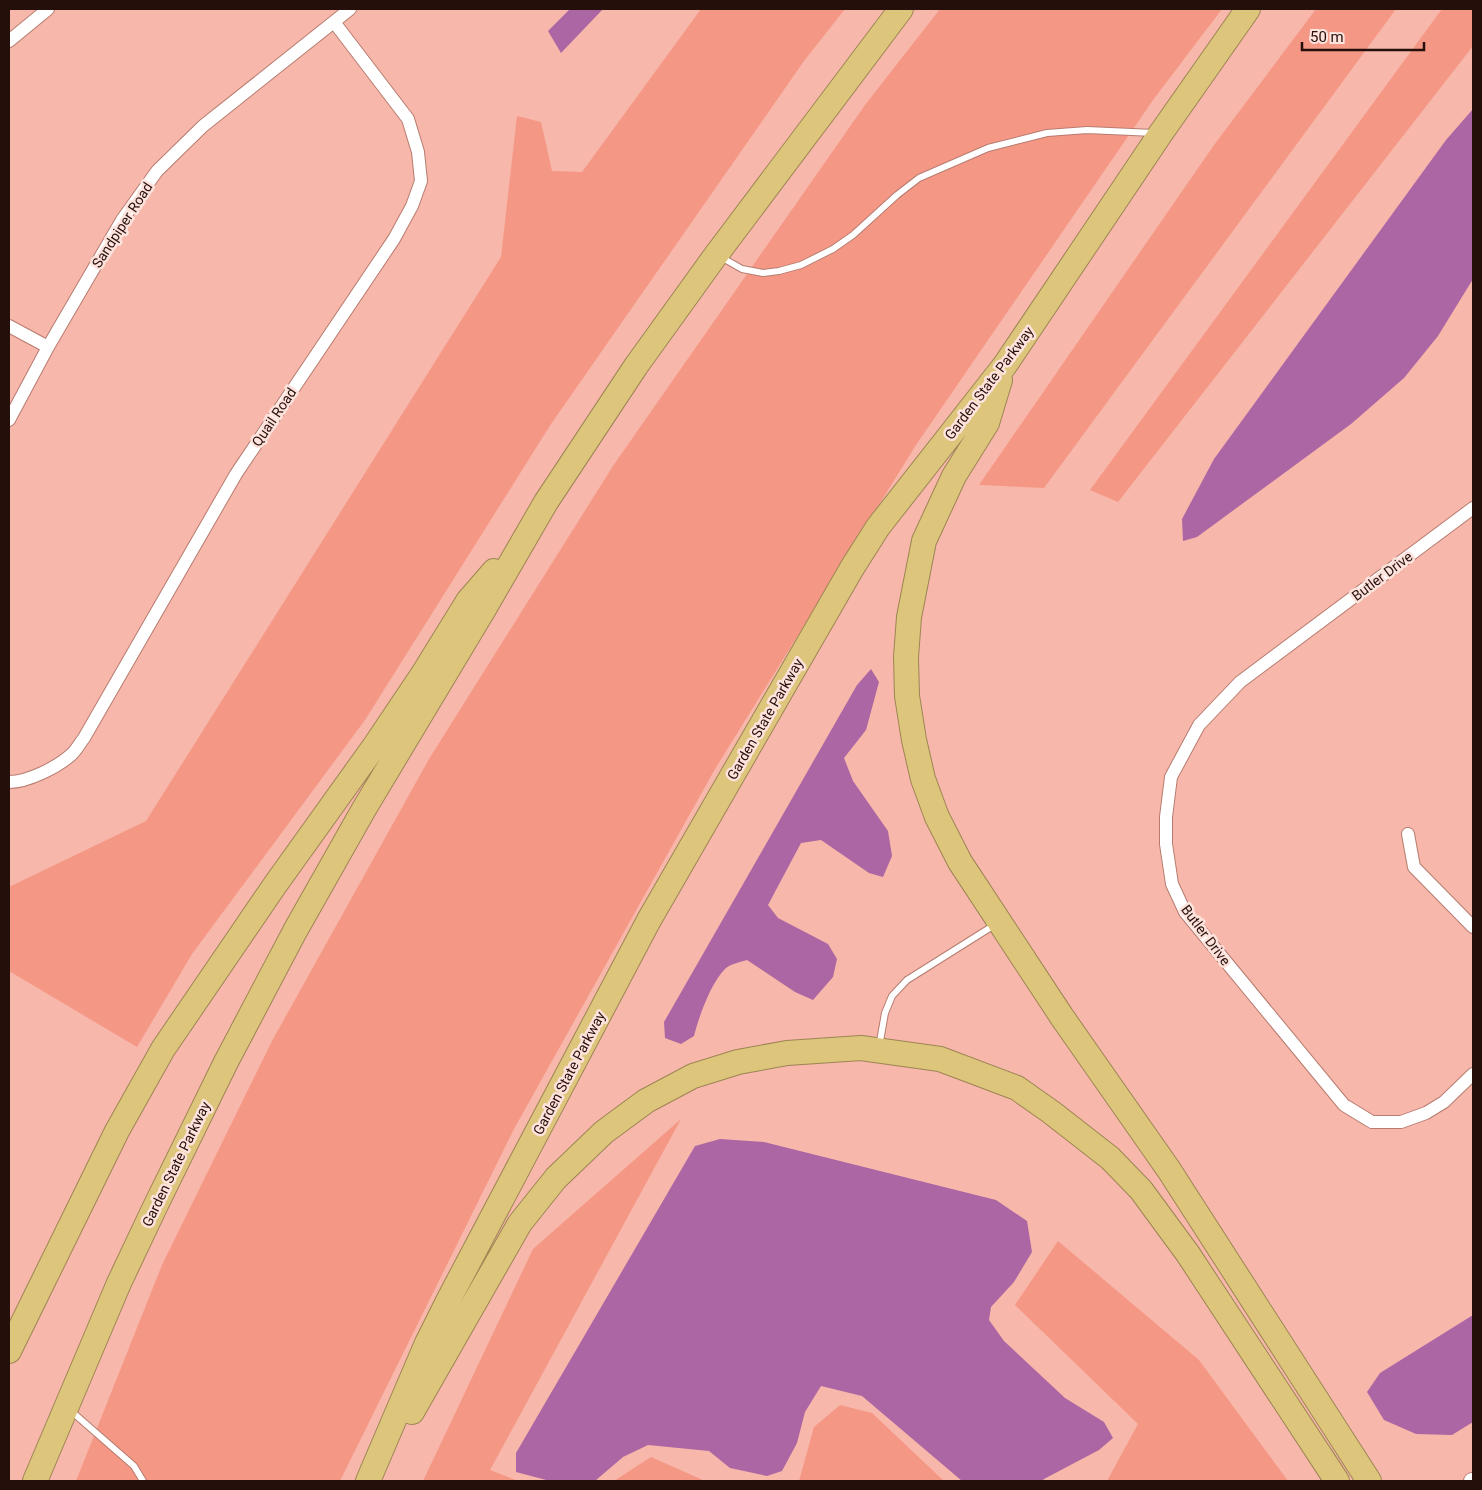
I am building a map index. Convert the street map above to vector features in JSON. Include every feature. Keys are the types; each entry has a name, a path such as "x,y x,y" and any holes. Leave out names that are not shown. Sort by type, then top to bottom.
{"highway":[{"name":"Garden State Parkway","path":"35,1481 119,1283 154,1209 226,1062 281,957 364,809 546,502 636,366 716,255 901,9"},
{"name":"Garden State Parkway","path":"368,1481 427,1343 449,1299 654,912 857,560 878,527 1005,365 1161,133 1248,9"},
{"path":"1005,365 987,423 954,476 924,541 909,617 906,657 906,696 923,779 937,816 960,862 1068,1025 1174,1178 1369,1481"},
{"path":"9,1351 117,1131 163,1049 270,893 376,744 423,674 468,601 522,543"},
{"path":"373,1481 520,1223 556,1178 604,1132 646,1101 693,1076 738,1062 786,1053 861,1048 940,1059 1017,1088 1110,1158 1141,1190 1188,1254 1337,1481"}],"street":[{"path":"9,41 48,9"},
{"name":"Sandpiper Road","path":"9,420 48,347 122,220 157,171 203,126 350,9"},
{"name":"Quail Road","path":"9,782 19,782 50,769 73,754 236,474 394,239 412,206 421,181 418,152 408,120 334,22"},
{"path":"9,326 48,347"},
{"name":"Butler Drive","path":"1473,508 1240,682 1199,725 1172,777 1166,817 1166,844 1172,884 1185,912 1344,1105 1372,1122 1401,1122 1426,1113 1444,1102 1473,1074"},
{"path":"1408,834 1414,866 1473,928"}],"lane":[{"path":"716,255 742,269 763,273 801,265 833,249 853,235 897,195 919,178 988,148 1046,132 1087,130 1161,133"},
{"path":"878,1051 885,1013 892,996 907,980 1000,922"},
{"path":"66,1405 134,1466 143,1481"}],"shaded area":[{"path":"570,9 603,9 561,53 548,31"},
{"path":"701,9 845,9 804,61 551,424 365,720 192,954 137,1047 9,971 9,887 146,821 501,257 517,116 541,122 552,171 582,172"},
{"path":"940,9 1222,9 1153,100 916,445 715,769 514,1129 340,1481 76,1481 162,1265 272,1041 429,759 613,466 865,105"},
{"path":"1316,9 1396,9 1044,488 979,485 1214,145"},
{"path":"1442,9 1473,9 1473,46 1118,502 1090,490"},
{"path":"1473,109 1473,279 1438,336 1404,378 1351,424 1197,537 1183,541 1182,519 1214,459 1446,140"},
{"path":"871,669 879,682 866,730 844,758 853,781 888,831 892,856 883,877 869,873 821,840 801,843 768,905 778,918 828,944 837,959 833,977 813,1000 795,992 747,960 735,963 725,969 710,991 694,1036 681,1044 665,1038 664,1022 857,685"},
{"path":"681,1119 490,1470 518,1481 423,1481 533,1249"},
{"path":"720,1139 764,1142 996,1200 1027,1221 1032,1252 1014,1282 991,1307 989,1320 1004,1341 1065,1398 1104,1422 1113,1438 1099,1450 1042,1481 962,1481 862,1396 821,1386 805,1412 797,1443 782,1471 767,1476 730,1468 709,1451 648,1445 623,1457 595,1481 550,1481 516,1472 516,1453 695,1146"},
{"path":"1058,1241 1199,1360 1288,1481 1107,1481 1138,1424 1015,1305"},
{"path":"1473,1315 1473,1422 1452,1435 1416,1434 1384,1420 1367,1392 1380,1373"},
{"path":"840,1405 872,1413 944,1481 799,1481 814,1427"},
{"path":"651,1457 705,1481 614,1481"}]}
